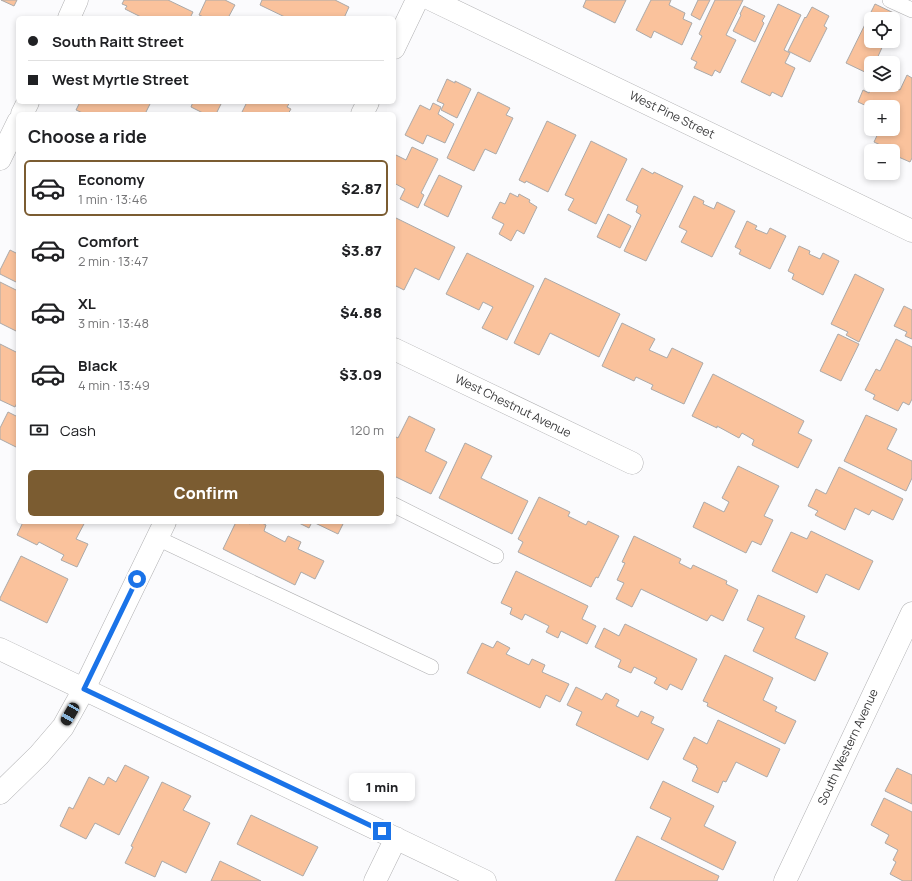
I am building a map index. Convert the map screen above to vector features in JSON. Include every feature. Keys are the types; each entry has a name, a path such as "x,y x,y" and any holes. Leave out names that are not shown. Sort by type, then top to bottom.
{"street":[{"path":"70,16 77,0"},
{"path":"396,44 417,0"},
{"name":"West Pine Street","path":"432,0 912,231"},
{"path":"0,160 16,126"},
{"name":"West Chestnut Avenue","path":"396,349 632,463"},
{"path":"0,792 39,755 62,726 84,689 161,530"},
{"name":"South Western Avenue","path":"785,881 912,613"},
{"path":"0,649 486,881"},
{"path":"375,881 396,838"}],"lane":[{"path":"890,0 912,10"},
{"path":"396,506 496,556"},
{"path":"161,530 431,667"}],"building":[{"path":"1,0 17,0 14,6"},
{"path":"124,0 168,0 193,12 191,16 139,16 125,9 127,6 122,4"},
{"path":"206,0 225,0 235,5 229,16 199,15"},
{"path":"262,0 335,0 349,7 345,16 283,16 260,5"},
{"path":"586,0 626,0 615,23 583,7"},
{"path":"651,0 671,0 669,5 685,13 683,19 692,23 682,45 654,31 651,38 636,30"},
{"path":"698,0 710,0 700,20 691,15"},
{"path":"715,0 743,0 726,35 736,40 720,73 715,70 712,76 694,68 697,62 691,59 702,36 699,34"},
{"path":"778,4 801,15 784,50 790,53 785,63 795,68 782,97 772,92 770,96 741,82"},
{"path":"875,4 892,12 871,12"},
{"path":"744,6 765,16 762,21 764,23 755,42 733,31"},
{"path":"812,7 829,16 824,26 827,28 810,62 788,51 805,17 806,18"},
{"path":"864,26 864,48 882,48 878,56 864,56 864,72 846,63"},
{"path":"907,75 912,78 912,158 910,162 900,158 900,144 878,144 874,142 877,136 900,136 900,100 864,100 864,105 858,102 863,90 864,92 869,93 900,92"},
{"path":"447,79 455,83 455,81 471,89 457,118 441,110 444,104 437,101"},
{"path":"478,92 510,108 506,115 513,118 496,154 485,149 474,171 447,158"},
{"path":"433,103 441,107 438,114 454,124 445,143 427,135 423,144 405,135 420,105 430,110"},
{"path":"79,104 150,104 146,112 80,112 76,110"},
{"path":"192,104 221,104 217,112 201,112 191,107"},
{"path":"246,104 289,104 287,107 291,109 289,112 242,112"},
{"path":"547,121 576,135 548,192 526,181 525,183 519,180"},
{"path":"591,141 627,159 596,224 568,210 574,199 565,195"},
{"path":"412,147 438,159 421,193 424,195 418,208 400,199 405,189 396,184 396,155 406,160"},
{"path":"642,168 683,186 646,261 624,251 641,215 636,212 638,206 626,200"},
{"path":"439,175 462,186 448,217 424,205"},
{"path":"510,193 518,197 519,194 530,200 529,202 537,207 524,234 517,230 511,241 499,234 504,224 492,218 500,202 505,204"},
{"path":"694,196 704,201 703,204 714,209 717,202 735,211 712,257 681,242 687,231 679,227"},
{"path":"608,214 631,226 620,248 597,237"},
{"path":"396,218 455,247 439,280 415,268 404,290 396,286"},
{"path":"747,221 757,226 755,229 767,234 770,228 786,236 770,269 739,254 741,250 735,247"},
{"path":"799,246 810,251 809,254 820,259 823,253 839,261 823,295 792,279 794,274 788,271"},
{"path":"10,250 16,253 16,282 0,274 0,270"},
{"path":"467,253 534,286 507,340 482,328 493,307 483,302 479,310 446,294"},
{"path":"855,274 884,289 859,342 846,335 848,332 831,324"},
{"path":"545,278 620,314 599,357 550,333 539,355 514,343"},
{"path":"0,282 16,290 16,331 0,323"},
{"path":"904,306 912,310 912,339 905,336 907,332 894,326"},
{"path":"622,323 655,339 649,350 667,358 672,348 703,363 684,404 651,389 653,385 636,377 634,381 602,366"},
{"path":"838,334 859,344 841,381 820,371"},
{"path":"896,339 912,347 912,399 909,405 903,402 898,411 873,399 875,395 865,390 876,369 880,371"},
{"path":"0,344 16,352 16,405 15,407 0,400"},
{"path":"713,374 804,421 798,433 812,440 798,468 752,445 754,440 742,433 739,438 717,426 717,428 692,416"},
{"path":"8,412 16,416 16,447 0,439 0,428"},
{"path":"866,415 897,429 887,449 912,461 912,478 906,491 844,461"},
{"path":"409,416 435,429 425,451 447,462 431,494 396,477 396,437 398,438"},
{"path":"465,443 492,456 481,478 528,501 512,534 439,498"},
{"path":"738,466 779,486 764,516 773,520 761,545 752,541 746,553 693,527 704,502 724,512 729,502 722,498"},
{"path":"839,467 903,499 893,520 872,510 869,515 855,508 845,530 815,515 818,511 808,506 816,489 826,494"},
{"path":"539,497 570,512 568,516 586,525 588,521 619,536 598,578 596,577 591,587 518,552 523,542 518,539"},
{"path":"22,524 84,524 76,539 88,544 77,567 61,560 64,555 39,542 37,545 17,535"},
{"path":"235,524 264,524 266,525 264,531 285,542 288,536 301,542 298,549 324,561 315,579 301,572 295,585 223,549"},
{"path":"301,524 311,524 309,528"},
{"path":"317,524 343,524 338,534"},
{"path":"811,531 873,561 859,590 826,574 817,593 772,571 791,532 807,539"},
{"path":"634,536 681,559 679,563 691,569 693,565 727,581 726,584 738,590 723,621 711,615 707,621 641,589 632,607 616,599 624,583 617,580 625,563 622,562"},
{"path":"21,556 68,579 47,623 0,600"},
{"path":"516,571 588,606 582,619 596,626 587,644 561,631 558,638 546,632 549,626 525,614 522,620 510,614 512,608 501,603"},
{"path":"758,595 805,616 795,638 828,653 815,681 753,651 764,628 747,620"},
{"path":"625,624 697,659 682,690 670,684 667,690 654,683 657,678 634,667 631,673 618,667 621,660 595,647 604,628 619,636"},
{"path":"497,641 510,648 506,654 529,665 532,659 545,665 542,672 569,684 560,702 546,695 540,708 467,673 482,643 493,648"},
{"path":"725,655 773,678 763,700 777,707 775,711 796,721 785,744 707,706 708,703 703,701"},
{"path":"576,687 602,700 606,693 619,700 616,706 638,717 641,711 654,717 651,723 664,729 648,760 576,725 582,712 567,705"},
{"path":"718,720 780,749 767,777 736,762 726,782 723,781 718,793 692,781 698,768 696,767 697,766 683,759 694,737 707,744"},
{"path":"125,765 149,777 119,835 95,823 86,839 60,826 69,807 73,809 89,777 104,785 108,777 116,782"},
{"path":"897,768 912,775 912,804 885,791"},
{"path":"663,781 714,806 704,826 736,842 723,870 661,839 671,818 650,808"},
{"path":"162,782 191,796 183,810 210,823 186,873 162,861 155,877 125,863 133,847 131,846"},
{"path":"884,798 912,812 912,881 903,881 890,874 896,862 893,860 898,850 885,843 889,835 871,825"},
{"path":"251,815 318,847 303,876 237,844"},
{"path":"637,836 719,876 717,881 615,881"},
{"path":"220,861 261,881 211,881"}],"route":[{"path":"137,579 84,689 382,831"}]}
